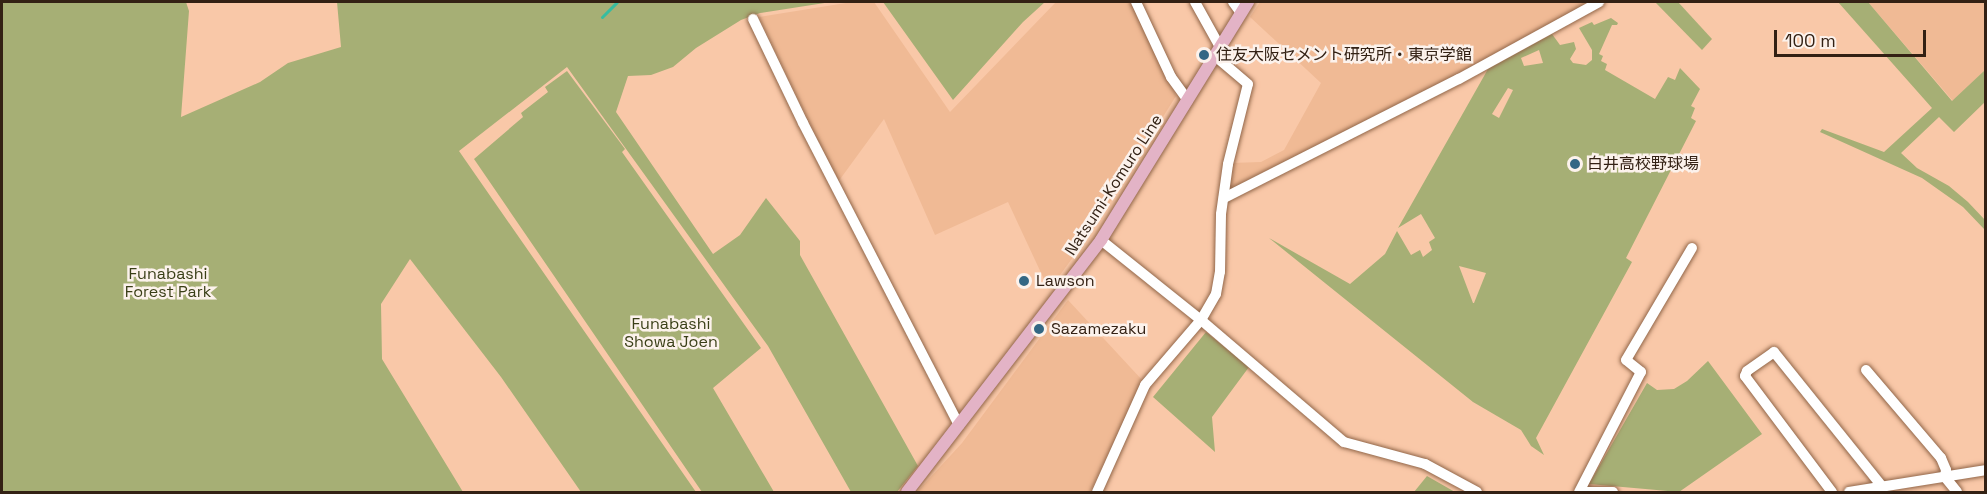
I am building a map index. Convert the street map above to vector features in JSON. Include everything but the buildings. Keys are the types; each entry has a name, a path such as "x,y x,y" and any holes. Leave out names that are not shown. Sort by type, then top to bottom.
{"main road":[{"name":"Natsumi-Komuro Line","path":"907,492 1101,240 1248,2"}],"street":[{"path":"1136,2 1172,77 1188,100"},
{"path":"1097,492 1145,385 1201,320 1218,284 1228,164 1248,84 1217,52 1195,2"},
{"path":"1233,2 1241,13"},
{"path":"1224,198 1460,79 1599,2"},
{"path":"753,19 802,123 959,425"},
{"path":"1101,240 1201,320 1344,442 1434,467 1477,492"},
{"path":"1613,492 1580,492 1641,372 1626,360 1692,248"},
{"path":"1832,492 1745,376 1747,371 1774,352 1881,485"},
{"path":"1866,370 1941,458 1946,477 1957,492"},
{"path":"1849,492 1868,490 1881,485 1986,470"},
{"path":"1901,483 1908,492"}],"shaded area":[{"path":"852,2 874,2 950,112 1056,2 1131,2 1176,96 1090,234 1049,290 1008,202 935,235 884,119 838,182 759,17"},
{"path":"1260,2 1589,2 1458,75 1229,192 1231,163 1261,162 1284,150 1321,83 1250,17"},
{"path":"1868,2 1985,2 1985,70 1953,101"},
{"path":"1068,300 1143,381 1090,492 917,492 962,443"}],"green space":[{"name":"Funabashi Forest Park","path":"2,2 186,2 189,11 181,117 260,82 288,63 341,47 337,2 831,2 760,13 741,20 696,48 673,67 651,75 628,76 616,112 713,254 740,235 766,198 800,241 800,255 918,466 897,492 851,492 768,346 567,67 459,151 696,492 581,492 501,377 410,259 381,304 382,359 463,492 2,492"},
{"path":"883,2 1045,2 1023,22 953,100"},
{"path":"1655,2 1678,2 1712,39 1702,50"},
{"path":"1838,2 1868,2 1952,101 1985,70 1985,102 1954,132 1939,117 1901,153 1917,168 1949,186 1968,202 1985,220 1985,230 1963,207 1922,178 1820,132 1822,129 1884,152 1932,108"},
{"path":"1611,18 1618,23 1612,25 1599,54 1603,56 1601,61 1607,64 1605,70 1655,99 1668,77 1675,80 1680,68 1700,89 1691,106 1695,108 1691,118 1696,121 1626,258 1632,262 1536,438 1544,455 1531,446 1521,430 1473,402 1269,238 1350,284 1385,254 1397,231 1411,255 1420,250 1423,257 1432,250 1429,242 1435,238 1421,214 1398,228 1488,69 1552,34 1560,45 1574,42 1576,49 1570,59 1573,63 1586,65 1592,60 1592,50 1579,28 1592,22 1594,25","holes":["1539,50 1543,63 1524,66 1521,58","1508,88 1513,90 1499,118 1492,114","1459,266 1486,273 1473,303"]},
{"name":"Funabashi Showa Joen","path":"567,71 625,149 622,152 761,348 713,388 774,492 702,492 474,159 523,117 521,113 548,92 545,87"},
{"path":"1206,332 1249,367 1212,417 1215,452 1153,397"},
{"path":"1708,361 1762,434 1679,492 1589,484 1647,383 1657,390 1674,389 1687,381"},
{"path":"1427,476 1455,492 1414,492"}],"waterway":[{"path":"602,17 617,2"}],"place":[{"name":"住友大阪セメント研究所・東京学館","path":"1204,55"},
{"name":"白井高校野球場","path":"1575,164"},
{"name":"Lawson","path":"1024,281"},
{"name":"Sazamezaku","path":"1039,329"}]}
